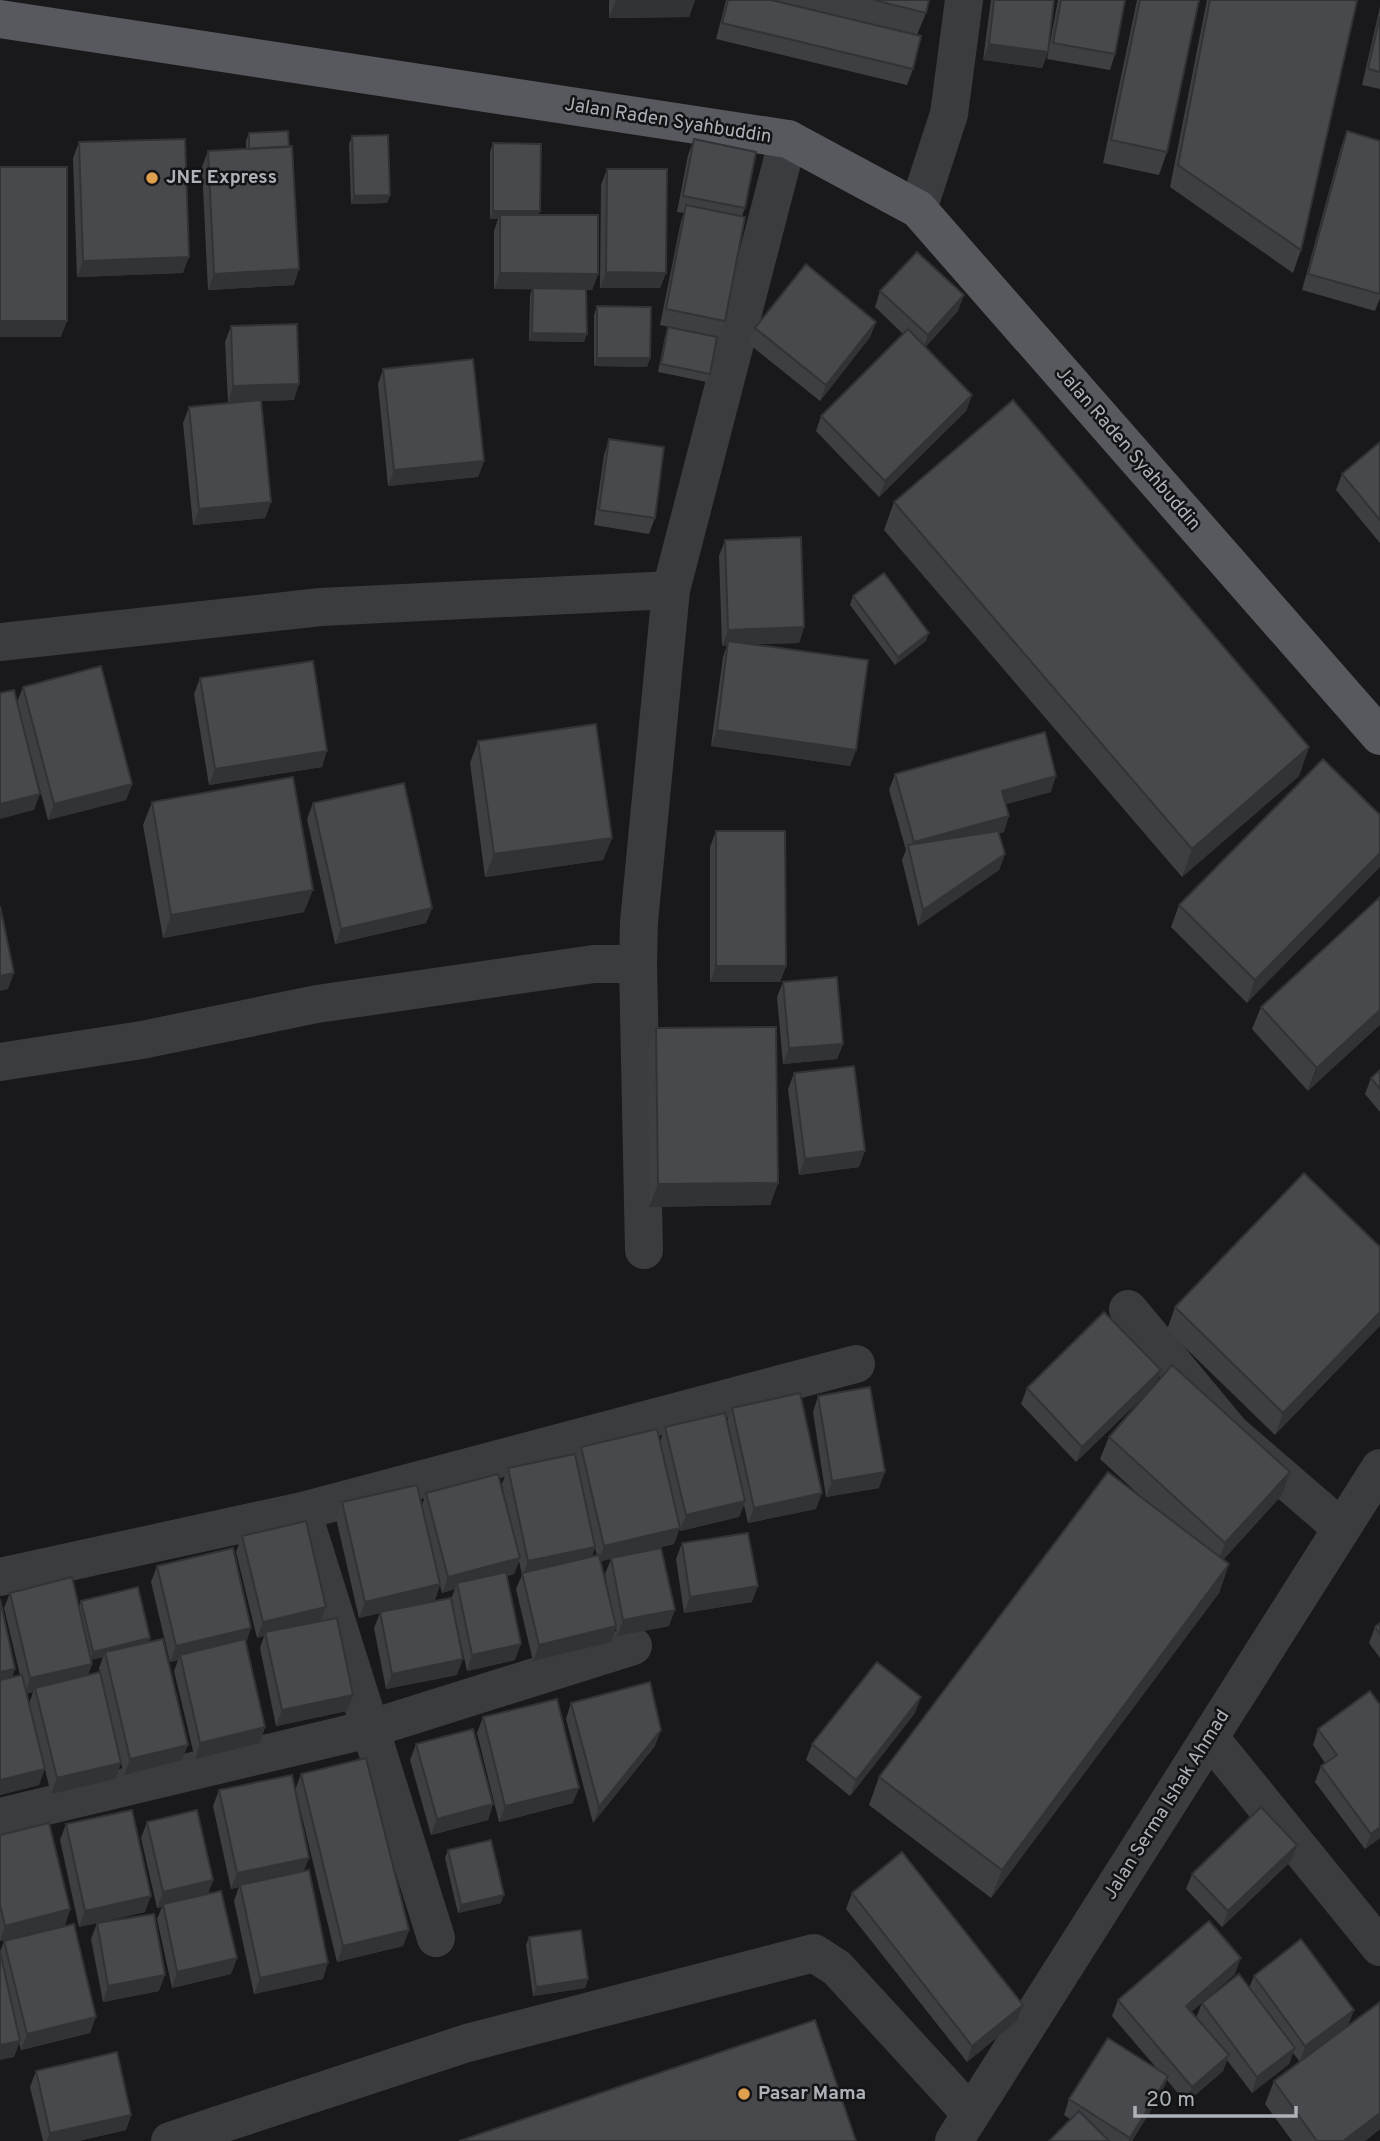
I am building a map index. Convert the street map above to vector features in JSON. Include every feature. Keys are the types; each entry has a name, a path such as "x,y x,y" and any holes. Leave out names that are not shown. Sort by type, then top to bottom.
{"main road":[{"name":"Jalan Raden Syahbuddin","path":"0,19 788,139 918,209 1380,736"}],"street":[{"path":"918,209 949,114 964,0"},
{"path":"644,1250 639,922 671,590 788,139"},
{"path":"0,642 321,607 671,590"},
{"path":"0,1062 142,1040 317,1003 594,964 638,964"},
{"path":"1128,1309 1231,1433 1340,1527"},
{"path":"0,1577 302,1511 856,1364"},
{"name":"Jalan Serma Ishak Ahmad","path":"963,2127 1210,1738 1340,1527 1380,1468"},
{"path":"302,1511 436,1938"},
{"path":"0,1817 369,1728 633,1646"},
{"path":"1210,1738 1380,1947"},
{"path":"170,2141 467,2043 814,1953 837,1968 963,2127"}],"building":[{"path":"728,0 771,0 921,36 913,69 722,23"},
{"path":"874,0 929,0 926,13"},
{"path":"994,0 1054,0 1048,52 989,44"},
{"path":"1061,0 1125,0 1115,54 1053,43"},
{"path":"1140,0 1199,0 1167,152 1111,140"},
{"path":"1210,0 1357,1 1301,250 1178,165"},
{"path":"1380,16 1380,72 1368,69"},
{"path":"288,131 289,147 249,149 249,133"},
{"path":"1347,131 1380,141 1380,294 1308,274"},
{"path":"388,135 390,195 354,196 352,136"},
{"path":"185,139 189,257 83,261 79,142"},
{"path":"694,139 756,152 745,208 683,196"},
{"path":"493,143 541,144 540,211 493,211"},
{"path":"292,146 299,269 214,274 208,151"},
{"path":"0,167 67,167 67,321 0,321"},
{"path":"607,169 667,169 666,273 606,272"},
{"path":"686,205 745,217 725,321 666,309"},
{"path":"500,215 598,215 598,274 500,273"},
{"path":"917,252 964,295 928,335 880,291"},
{"path":"806,264 876,322 826,385 755,328"},
{"path":"533,288 586,289 587,334 532,333"},
{"path":"597,306 651,307 650,358 597,358"},
{"path":"297,324 299,384 233,386 231,326"},
{"path":"668,327 717,337 710,374 661,364"},
{"path":"908,329 972,395 885,481 821,416"},
{"path":"473,359 484,461 394,470 383,369"},
{"path":"261,400 271,502 199,509 189,407"},
{"path":"1013,400 1309,747 1192,849 894,502"},
{"path":"609,439 664,447 655,518 599,510"},
{"path":"1380,442 1380,520 1342,474"},
{"path":"801,537 804,627 728,630 725,540"},
{"path":"884,573 929,633 898,657 853,596"},
{"path":"728,641 868,660 856,750 717,730"},
{"path":"313,661 327,751 215,769 200,678"},
{"path":"101,666 132,784 54,804 23,687"},
{"path":"14,690 40,794 0,804 0,693"},
{"path":"596,724 612,838 494,854 478,741"},
{"path":"1045,732 1056,776 1002,791 1009,816 914,842 895,774"},
{"path":"1323,759 1380,815 1380,853 1255,980 1179,905"},
{"path":"293,777 313,890 171,915 152,802"},
{"path":"404,783 432,908 341,929 313,803"},
{"path":"716,831 785,831 786,966 716,966"},
{"path":"998,831 1005,854 923,910 908,845"},
{"path":"1380,897 1380,1010 1317,1068 1261,1007"},
{"path":"0,906 14,973 0,976"},
{"path":"837,977 843,1044 789,1048 783,982"},
{"path":"776,1027 778,1183 658,1184 656,1028"},
{"path":"854,1066 865,1151 805,1159 794,1073"},
{"path":"1380,1070 1380,1089 1371,1078"},
{"path":"1304,1173 1380,1247 1380,1312 1283,1413 1175,1307"},
{"path":"1104,1312 1161,1370 1082,1447 1027,1388"},
{"path":"1172,1365 1290,1472 1225,1543 1109,1437"},
{"path":"870,1387 885,1472 832,1481 818,1396"},
{"path":"800,1393 822,1493 754,1508 732,1408"},
{"path":"725,1413 745,1501 686,1515 665,1427"},
{"path":"657,1429 680,1528 604,1546 581,1447"},
{"path":"575,1454 595,1547 528,1561 508,1468"},
{"path":"1108,1472 1229,1564 1002,1870 879,1777"},
{"path":"498,1474 520,1558 448,1577 426,1493"},
{"path":"417,1485 440,1584 365,1602 342,1502"},
{"path":"306,1521 326,1607 263,1622 242,1536"},
{"path":"748,1533 758,1586 690,1597 682,1543"},
{"path":"233,1548 251,1628 176,1646 157,1566"},
{"path":"661,1548 675,1610 623,1620 611,1558"},
{"path":"599,1555 616,1626 539,1645 522,1573"},
{"path":"506,1572 521,1644 472,1655 457,1583"},
{"path":"72,1577 92,1664 30,1678 10,1593"},
{"path":"138,1587 150,1638 93,1652 81,1601"},
{"path":"451,1598 463,1659 392,1674 380,1612"},
{"path":"0,1599 15,1669 0,1672"},
{"path":"337,1618 353,1695 282,1710 265,1632"},
{"path":"163,1639 188,1745 130,1759 105,1652"},
{"path":"245,1639 265,1727 200,1743 180,1655"},
{"path":"877,1662 921,1697 856,1780 812,1744"},
{"path":"100,1672 121,1763 57,1778 35,1688"},
{"path":"22,1675 45,1769 0,1780 0,1680"},
{"path":"650,1682 661,1730 599,1807 571,1703"},
{"path":"1370,1691 1380,1705 1380,1827 1371,1834 1321,1766 1337,1755 1318,1729"},
{"path":"557,1699 579,1788 505,1806 483,1717"},
{"path":"473,1729 493,1804 437,1819 416,1744"},
{"path":"366,1758 409,1930 343,1946 301,1774"},
{"path":"292,1775 309,1858 237,1873 219,1790"},
{"path":"1261,1807 1297,1845 1228,1911 1192,1874"},
{"path":"132,1810 151,1896 85,1911 66,1824"},
{"path":"197,1810 213,1880 163,1892 147,1822"},
{"path":"49,1823 70,1909 5,1926 0,1905 0,1835"},
{"path":"491,1840 504,1895 461,1905 448,1850"},
{"path":"902,1852 1023,2005 972,2046 852,1893"},
{"path":"309,1870 328,1963 260,1978 240,1885"},
{"path":"221,1891 237,1958 177,1972 163,1904"},
{"path":"154,1914 165,1975 108,1986 97,1923"},
{"path":"1209,1921 1241,1958 1186,2006 1229,2055 1192,2087 1118,2000"},
{"path":"74,1924 96,2017 27,2034 4,1941"},
{"path":"581,1930 588,1979 536,1987 529,1937"},
{"path":"1301,1939 1354,2010 1305,2046 1254,1976"},
{"path":"0,1952 20,2041 0,2045"},
{"path":"1239,1974 1295,2048 1257,2077 1202,2003"},
{"path":"1380,2002 1380,2113 1343,2141 1317,2141 1274,2081"},
{"path":"815,2020 856,2141 459,2141"},
{"path":"1108,2038 1168,2076 1130,2138 1069,2099"},
{"path":"117,2052 131,2115 50,2133 36,2071"},
{"path":"1079,2111 1109,2141 1049,2141"}],"place":[{"name":"JNE Express","path":"152,178"},
{"name":"Pasar Mama","path":"744,2094"}]}
